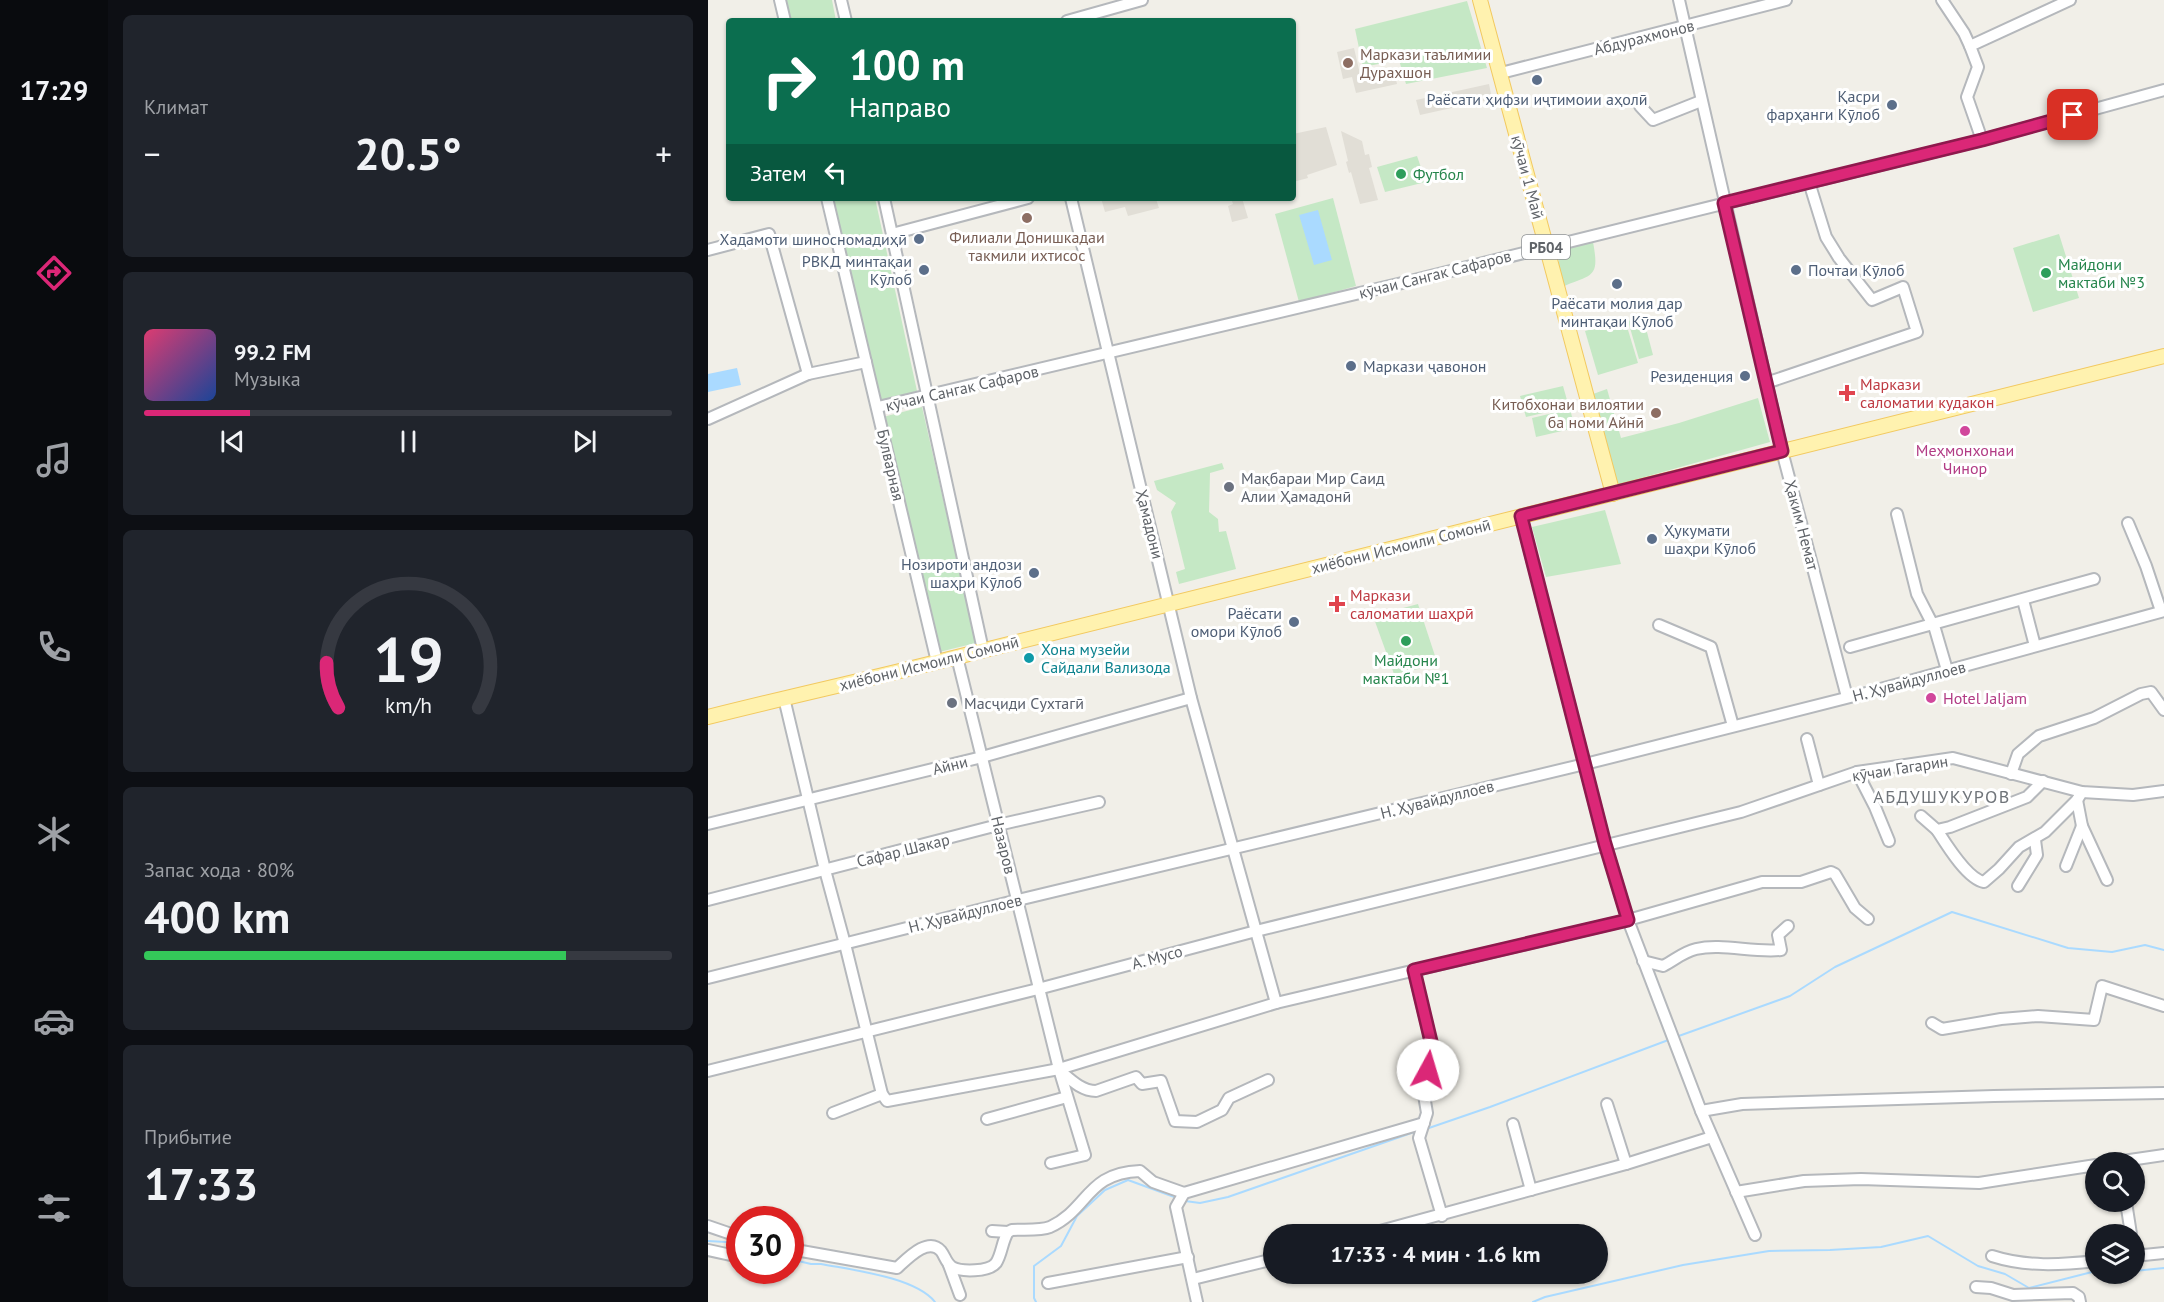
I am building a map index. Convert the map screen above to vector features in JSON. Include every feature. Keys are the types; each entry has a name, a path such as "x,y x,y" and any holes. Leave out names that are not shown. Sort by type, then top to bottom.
{"main road":[{"name":"кӯчаи 1 Май","path":"1480,0 1613,494"},
{"name":"хиёбони Исмоили Сомонӣ","path":"708,717 2164,356"}],"street":[{"path":"780,0 784,18"},
{"path":"841,0 845,18"},
{"path":"1078,18 1142,0"},
{"name":"Ҳаким Немат","path":"1679,0 1782,451 1847,698"},
{"name":"Абдурахмонов","path":"1501,73 1786,0"},
{"path":"1942,0 1964,33 1978,67 1967,97 1982,140"},
{"path":"1970,46 2070,0"},
{"name":"кӯчаи Сангак Сафаров","path":"878,407 1398,284 1982,140 2164,90"},
{"path":"1640,106 1653,120 1701,101"},
{"path":"1766,383 1917,332 1903,287 1872,300 1839,258 1826,237 1809,182"},
{"name":"Булварная","path":"828,201 937,662"},
{"path":"885,201 983,650"},
{"path":"892,234 1018,201"},
{"name":"Ҳамадони","path":"1072,201 1191,698 1276,1003"},
{"path":"708,250 770,234 808,374"},
{"path":"708,419 808,374 866,362"},
{"path":"1897,514 1917,594 1932,624 1947,670"},
{"path":"1521,516 1605,844 1628,920 1701,1111 1755,1235"},
{"path":"2128,524 2162,611"},
{"path":"1850,648 2094,579"},
{"path":"2023,600 2035,646"},
{"name":"Н. Ҳувайдуллоев","path":"708,978 1847,698 2162,611"},
{"path":"1659,625 1711,647 1733,726"},
{"name":"Назаров","path":"957,657 1038,989 1085,1155 1051,1163"},
{"path":"2011,774 2018,753 2039,736 2094,718 2140,694 2151,692 2164,710"},
{"path":"784,698 866,1033 882,1094 887,1101 1059,1069 1276,1003 1628,920 1762,882 1801,882 1831,872 1835,874 1856,908 1868,920"},
{"name":"Айни","path":"708,824 982,757 1191,698"},
{"path":"1807,739 1819,785"},
{"name":"кӯчаи Гагарин","path":"1605,844 1741,812 1857,772 1953,758 2043,781 2080,796 2133,795 2164,791"},
{"path":"1857,772 1889,841"},
{"path":"1937,830 2027,797 2043,781"},
{"path":"2080,796 2082,826 2107,880"},
{"path":"1921,816 1937,830 1953,855 1980,882 1984,882 2019,847 2035,840 2080,796"},
{"name":"Сафар Шакар","path":"708,900 998,825 1099,802"},
{"path":"2066,866 2082,826"},
{"path":"2018,886 2037,855 2035,840"},
{"name":"А. Мусо","path":"708,1071 866,1033 1256,931 1605,844"},
{"path":"1643,962 1663,966 1682,954 1698,948 1745,949 1763,952 1780,950 1778,935 1788,926"},
{"path":"1414,970 1433,1050 1423,1089 1427,1113 1419,1138 1442,1216"},
{"path":"1932,1023 1942,1029 2001,1018 2038,1016 2094,1020 2102,986 2164,1006"},
{"path":"1059,1069 1089,1091 1096,1091 1136,1077 1142,1084 1161,1081 1175,1120 1197,1122 1222,1110 1229,1098 1268,1080"},
{"path":"1701,1111 1742,1104 2164,1093"},
{"path":"833,1113 882,1094"},
{"path":"987,1119 1067,1097"},
{"path":"1607,1104 1626,1164"},
{"path":"992,1232 1049,1228 1075,1209 1093,1187 1112,1176 1140,1171 1153,1182 1184,1193 1424,1123"},
{"path":"1513,1124 1531,1190"},
{"path":"1410,1224 1626,1164 1712,1137"},
{"path":"2145,1158 2164,1155"},
{"path":"1736,1192 1804,1181 1861,1179 1979,1183 2085,1168"},
{"path":"1184,1193 1176,1207 1197,1302"},
{"path":"708,1226 726,1232"},
{"path":"949,1265 954,1268 989,1269 997,1262 1008,1232"},
{"path":"804,1251 897,1268 918,1249 937,1248 949,1265 960,1295"},
{"path":"708,1250 726,1254"},
{"path":"2145,1255 2164,1253"},
{"path":"1992,1256 2009,1262 2030,1265 2085,1262"},
{"path":"1048,1283 1188,1257"},
{"path":"1193,1279 1263,1262"},
{"path":"1976,1287 1991,1288 2013,1295 2073,1293 2079,1297 2080,1302"}],"shaded area":[{"path":"1354,48 1360,74 1393,67 1397,84 1356,93 1352,77 1343,79 1337,52"},
{"path":"1489,84 1492,99 1420,115 1416,100"},
{"path":"1326,127 1337,165 1296,181 1296,133"},
{"path":"1341,131 1362,141 1365,155 1369,154 1372,167 1369,168 1378,200 1360,204 1346,162 1348,161"},
{"path":"1102,201 1157,201 1159,208 1128,216 1125,207 1105,212"},
{"path":"1232,201 1243,201 1248,218 1232,222 1228,206 1233,204"}],"green space":[{"path":"786,0 832,0 835,18 790,18"},
{"path":"1467,1 1487,68 1406,84 1399,60 1363,67 1355,29"},
{"name":"Футбол","path":"1417,156 1426,182 1385,192 1377,167"},
{"path":"1333,198 1356,286 1299,302 1275,214"},
{"path":"833,201 876,201 917,391 880,401"},
{"name":"Майдони мактаби №3","path":"2059,234 2079,298 2033,312 2013,248"},
{"path":"1593,242 1595,263 1591,274 1562,287 1558,265 1561,253 1572,247"},
{"path":"1643,317 1653,355 1639,359 1628,321"},
{"path":"1625,320 1638,363 1598,375 1585,331"},
{"path":"1563,386 1569,407 1526,417 1520,396"},
{"path":"1607,389 1621,438 1679,423 1758,398 1770,442 1616,485 1593,394"},
{"path":"922,407 976,643 939,652 883,417"},
{"path":"1570,409 1575,428 1536,437 1532,418"},
{"path":"1222,463 1224,469 1210,473 1209,512 1218,519 1219,532 1226,531 1236,569 1179,584 1176,572 1185,569 1171,512 1176,503 1157,490 1154,481"},
{"path":"1605,510 1621,564 1546,577 1532,527"},
{"name":"Майдони мактаби №1","path":"1418,604 1438,665 1394,674 1373,616"}],"water":[{"path":"1318,210 1332,260 1314,265 1299,215"},
{"path":"737,368 741,385 708,392 708,374"}],"waterway":[{"path":"1676,1037 1790,996 1835,967 1952,912 2068,948 2112,952 2145,945 2164,950"},
{"path":"1426,1129 1671,1039"},
{"path":"1185,1201 1200,1203 1228,1197 1417,1131"},
{"path":"1036,1302 1034,1266 1061,1246 1077,1216 1105,1190 1128,1180 1177,1198"},
{"path":"1533,1302 1545,1297 1683,1265 1769,1251 1881,1247 1928,1236 1978,1266 2005,1274 2029,1288 2085,1274"},
{"path":"708,1241 726,1242"},
{"path":"804,1262 882,1276 913,1286 926,1293 935,1302"},
{"path":"2145,1270 2164,1268"}],"place":[{"name":"Маркази таълимии Дурахшон","path":"1348,63"},
{"name":"Раёсати ҳифзи иҷтимоии аҳолӣ","path":"1537,80"},
{"name":"Қасри фарҳанги Кӯлоб","path":"1892,105"},
{"name":"Футбол","path":"1401,174"},
{"name":"Филиали Донишкадаи такмили ихтисос","path":"1027,218"},
{"name":"Хадамоти шиносномадиҳӣ","path":"919,239"},
{"name":"РВКД минтақаи Кӯлоб","path":"924,270"},
{"name":"Почтаи Кӯлоб","path":"1796,270"},
{"name":"Майдони мактаби №3","path":"2046,273"},
{"name":"Раёсати молия дар минтақаи Кӯлоб","path":"1617,284"},
{"name":"Маркази ҷавонон","path":"1351,366"},
{"name":"Резиденция","path":"1745,376"},
{"name":"Маркази саломатии кудакон","path":"1847,393"},
{"name":"Китобхонаи вилоятии ба номи Айнӣ","path":"1656,413"},
{"name":"Меҳмонхонаи Чинор","path":"1965,431"},
{"name":"Мақбараи Мир Саид Алии Ҳамадонӣ","path":"1229,487"},
{"name":"Ҳукумати шаҳри Кӯлоб","path":"1652,539"},
{"name":"Нозироти андози шаҳри Кӯлоб","path":"1034,573"},
{"name":"Маркази саломатии шаҳрӣ","path":"1337,604"},
{"name":"Раёсати омори Кӯлоб","path":"1294,622"},
{"name":"Майдони мактаби №1","path":"1406,641"},
{"name":"Хона музейи Сайдали Вализода","path":"1029,658"},
{"name":"Hotel Jaljam","path":"1931,698"},
{"name":"Масҷиди Сухтагӣ","path":"952,703"}],"district":[{"name":"АБДУШУКУРОВ","path":"1942,796"}],"route":[{"path":"1428,1070 1433,1050 1414,970 1628,920 1605,844 1521,516 1782,451 1724,203 1982,140 2073,115"}]}
